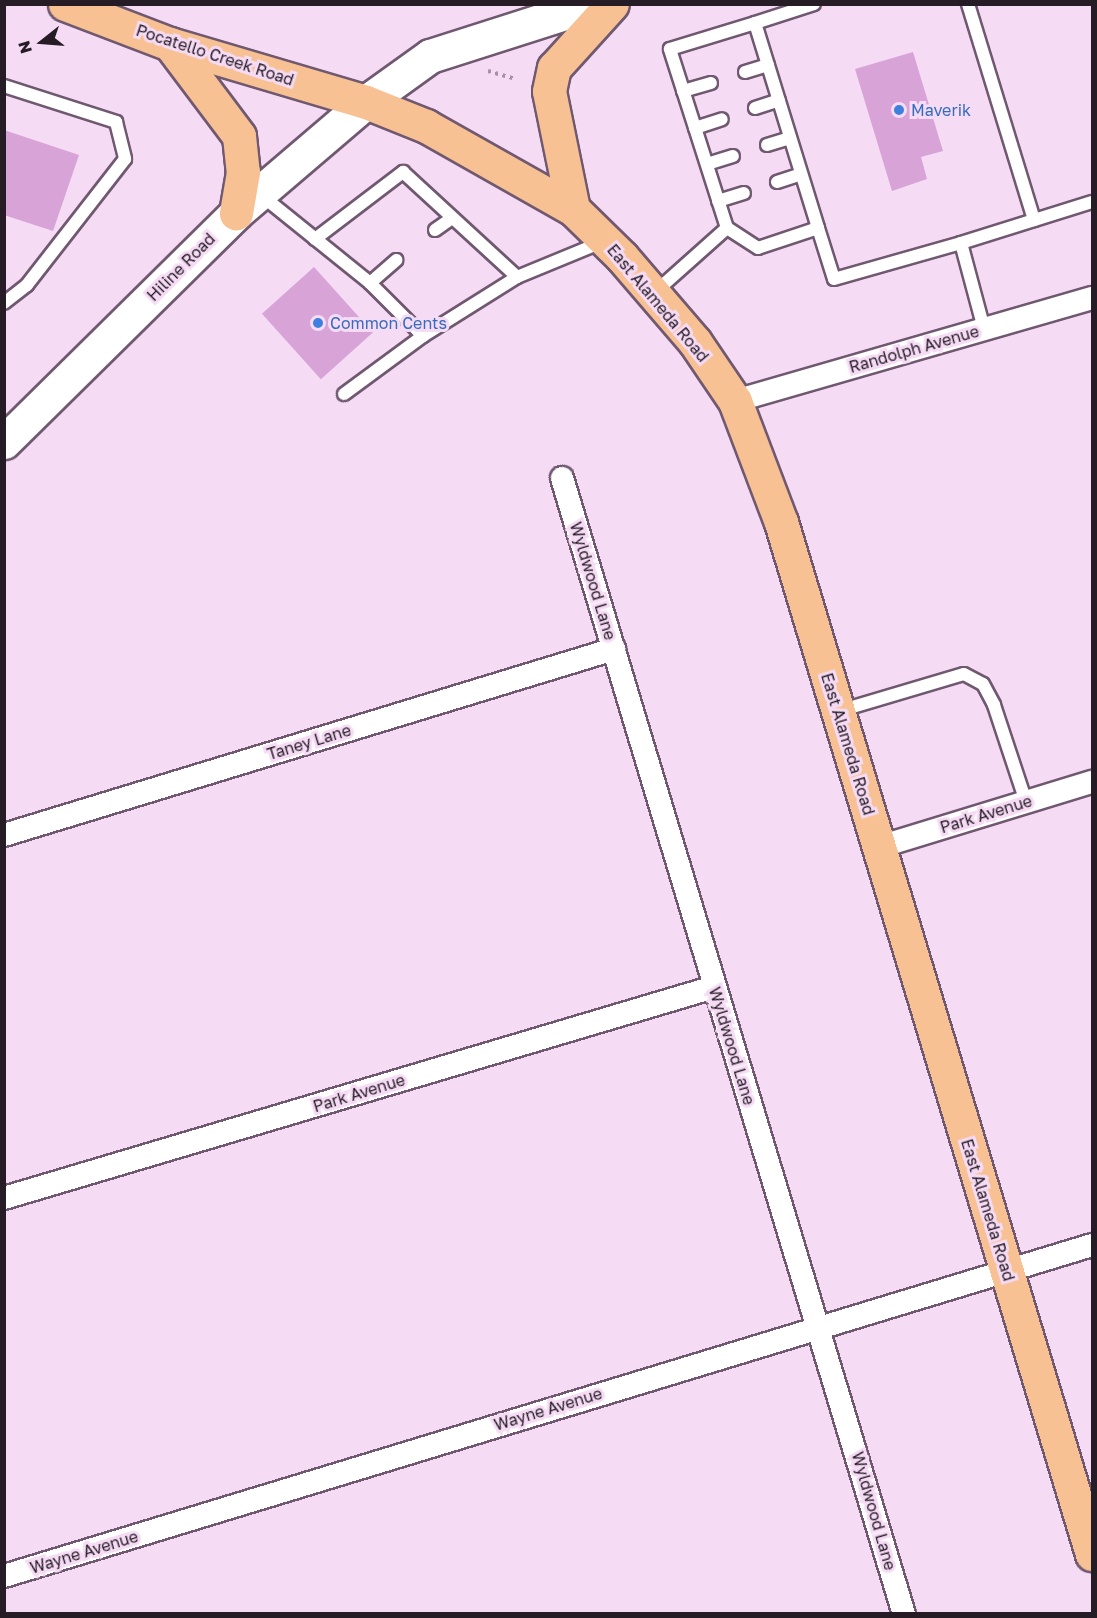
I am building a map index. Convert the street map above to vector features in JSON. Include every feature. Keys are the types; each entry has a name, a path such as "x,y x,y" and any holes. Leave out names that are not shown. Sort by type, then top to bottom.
{"main road":[{"name":"Pocatello Creek Road","path":"65,4 170,44 366,102"},
{"path":"573,209 549,91 554,68 612,4"},
{"path":"170,44 239,136 247,203"},
{"name":"East Alameda Road","path":"366,102 426,126 573,209 606,241 695,342 735,401 781,522 1092,1554"}],"street":[{"name":"Hiline Road","path":"4,441 247,203 366,102 430,56 593,4"},
{"name":"Randolph Avenue","path":"735,401 1092,298"},
{"name":"Wyldwood Lane","path":"562,478 714,987 820,1325 904,1614"},
{"name":"Taney Lane","path":"4,835 614,649"},
{"name":"Park Avenue","path":"879,847 1092,782"},
{"name":"Park Avenue","path":"4,1198 714,987"},
{"name":"Wayne Avenue","path":"4,1576 820,1325 1092,1245"}],"lane":[{"path":"814,4 670,49 727,228 759,248 818,228"},
{"path":"968,4 1034,220"},
{"path":"755,23 834,279 961,243 1092,202"},
{"path":"745,72 768,65"},
{"path":"683,91 711,83"},
{"path":"4,86 116,122 125,159 27,285 4,303"},
{"path":"755,108 778,100"},
{"path":"695,128 722,119"},
{"path":"767,146 790,138"},
{"path":"707,164 734,156"},
{"path":"315,239 403,172 517,277"},
{"path":"777,183 801,174"},
{"path":"718,201 744,193"},
{"path":"247,203 315,239 370,283 423,336"},
{"path":"435,230 452,218"},
{"path":"653,294 727,228"},
{"path":"344,394 423,336 517,277 606,241"},
{"path":"961,243 984,329"},
{"path":"370,283 396,260"},
{"path":"838,711 964,674 983,684 994,705 1026,802"}],"building":[{"name":"Maverik","path":"913,52 943,151 921,157 927,179 892,191 855,69"},
{"path":"4,130 79,155 53,231 4,215"},
{"name":"Common Cents","path":"314,267 373,332 321,379 262,314"}],"place":[{"name":"Maverik","path":"899,110"},
{"name":"Common Cents","path":"318,323"}]}
